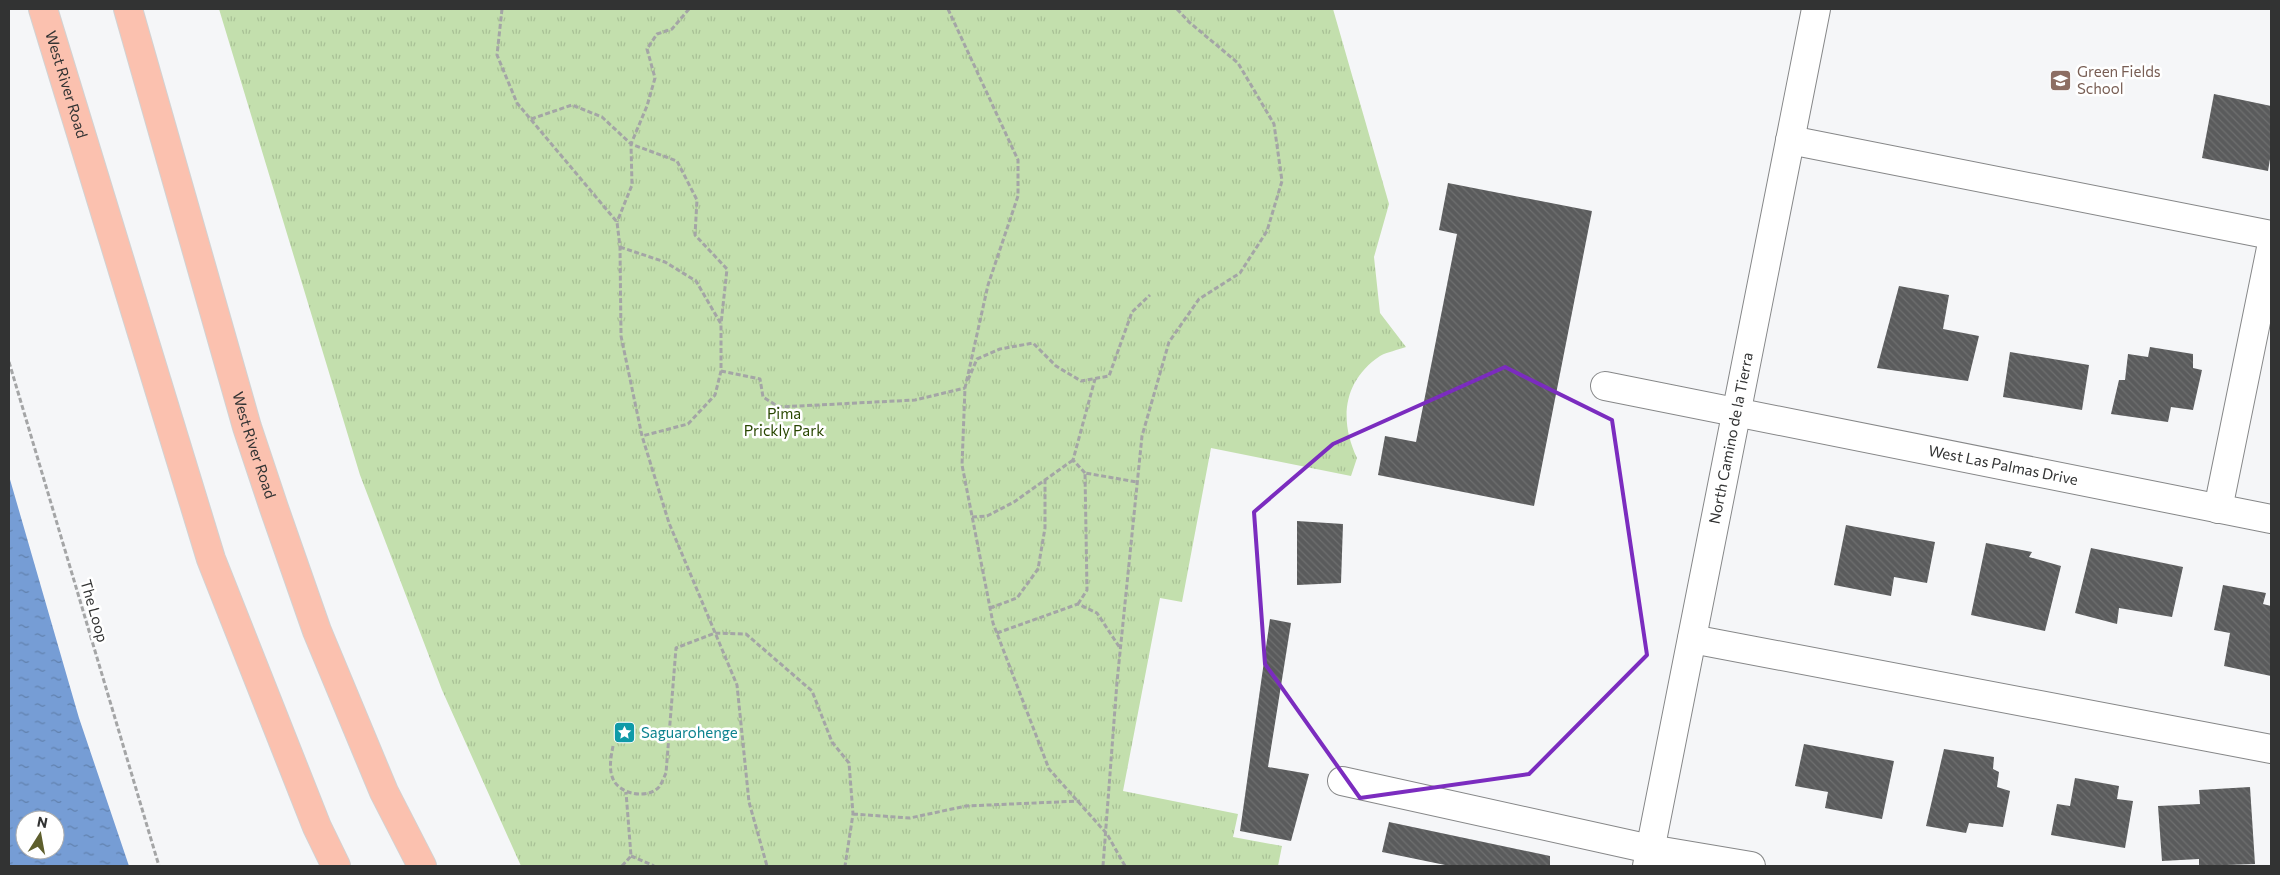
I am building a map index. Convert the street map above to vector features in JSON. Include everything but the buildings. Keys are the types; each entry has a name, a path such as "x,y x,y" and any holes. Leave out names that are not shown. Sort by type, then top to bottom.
{"main road":[{"name":"West River Road","path":"43,9 211,559 317,827 336,866"},
{"name":"West River Road","path":"128,9 247,426 277,516 317,631 384,792 422,866"}],"street":[{"name":"North Camino de la Tierra","path":"1648,858 1816,9"},
{"path":"1790,140 2271,235"},
{"path":"2218,508 2271,248"},
{"name":"West Las Palmas Drive","path":"1605,386 2271,519"},
{"path":"1692,639 2271,749"},
{"path":"1342,781 1648,858 1751,866"}],"path":[{"path":"502,9 497,55 517,103 617,222"},
{"path":"689,9 672,29 657,34 647,49 655,78 647,106 630,144 632,186 617,222 620,247 621,336 642,436 669,523 736,686 749,802 767,866"},
{"path":"948,9 1018,160 1018,196 988,285 965,388 962,465 990,608 997,633 1049,769 1080,801 1107,834 1125,866"},
{"path":"1103,866 1107,834 1120,648 1142,436 1169,342 1198,299 1240,273 1267,231 1282,181 1274,124 1238,62 1189,22 1177,9"},
{"path":"530,119 572,104 602,117 630,144 676,161 697,200 695,235 727,269 720,324 721,371 715,395 688,424 642,436"},
{"path":"620,247 665,262 696,281 720,324"},
{"path":"965,388 977,359 1000,349 1033,343 1056,366 1081,381 1109,376 1132,312 1150,295"},
{"name":"The Loop","path":"9,362 159,866"},
{"path":"721,371 760,379 763,397 779,407 915,400 965,388"},
{"path":"972,517 987,516 1014,502 1073,460 1095,379"},
{"path":"1073,460 1085,473 1137,482"},
{"path":"997,633 1078,604 1087,590 1085,473"},
{"path":"990,608 1017,598 1038,569 1045,528 1045,480"},
{"path":"1078,604 1097,613 1120,648"},
{"path":"613,746 610,762 614,782 626,792 644,795 658,788 666,773 676,648 715,633 746,634 812,691 832,742 849,762 853,814 845,866"},
{"path":"622,866 630,856 626,792"},
{"path":"853,814 910,818 966,806 1080,801"},
{"path":"630,856 638,861 654,866"}],"highlighted area":[{"path":"1505,367 1612,420 1647,655 1529,774 1360,798 1265,664 1254,512 1333,444"}],"green space":[{"name":"Pima Prickly Park","path":"219,9 1333,9 1389,204 1374,257 1380,313 1406,347 1380,356 1358,377 1352,389 1348,402 1348,430 1357,458 1351,476 1211,448 1182,602 1160,598 1123,791 1238,814 1233,837 1282,846 1278,866 521,866 442,690 360,475"}],"water":[{"path":"9,476 79,718 129,866 9,866"}],"place":[{"name":"Green Fields School","path":"2061,81"},
{"name":"Saguarohenge","path":"625,733"}]}
